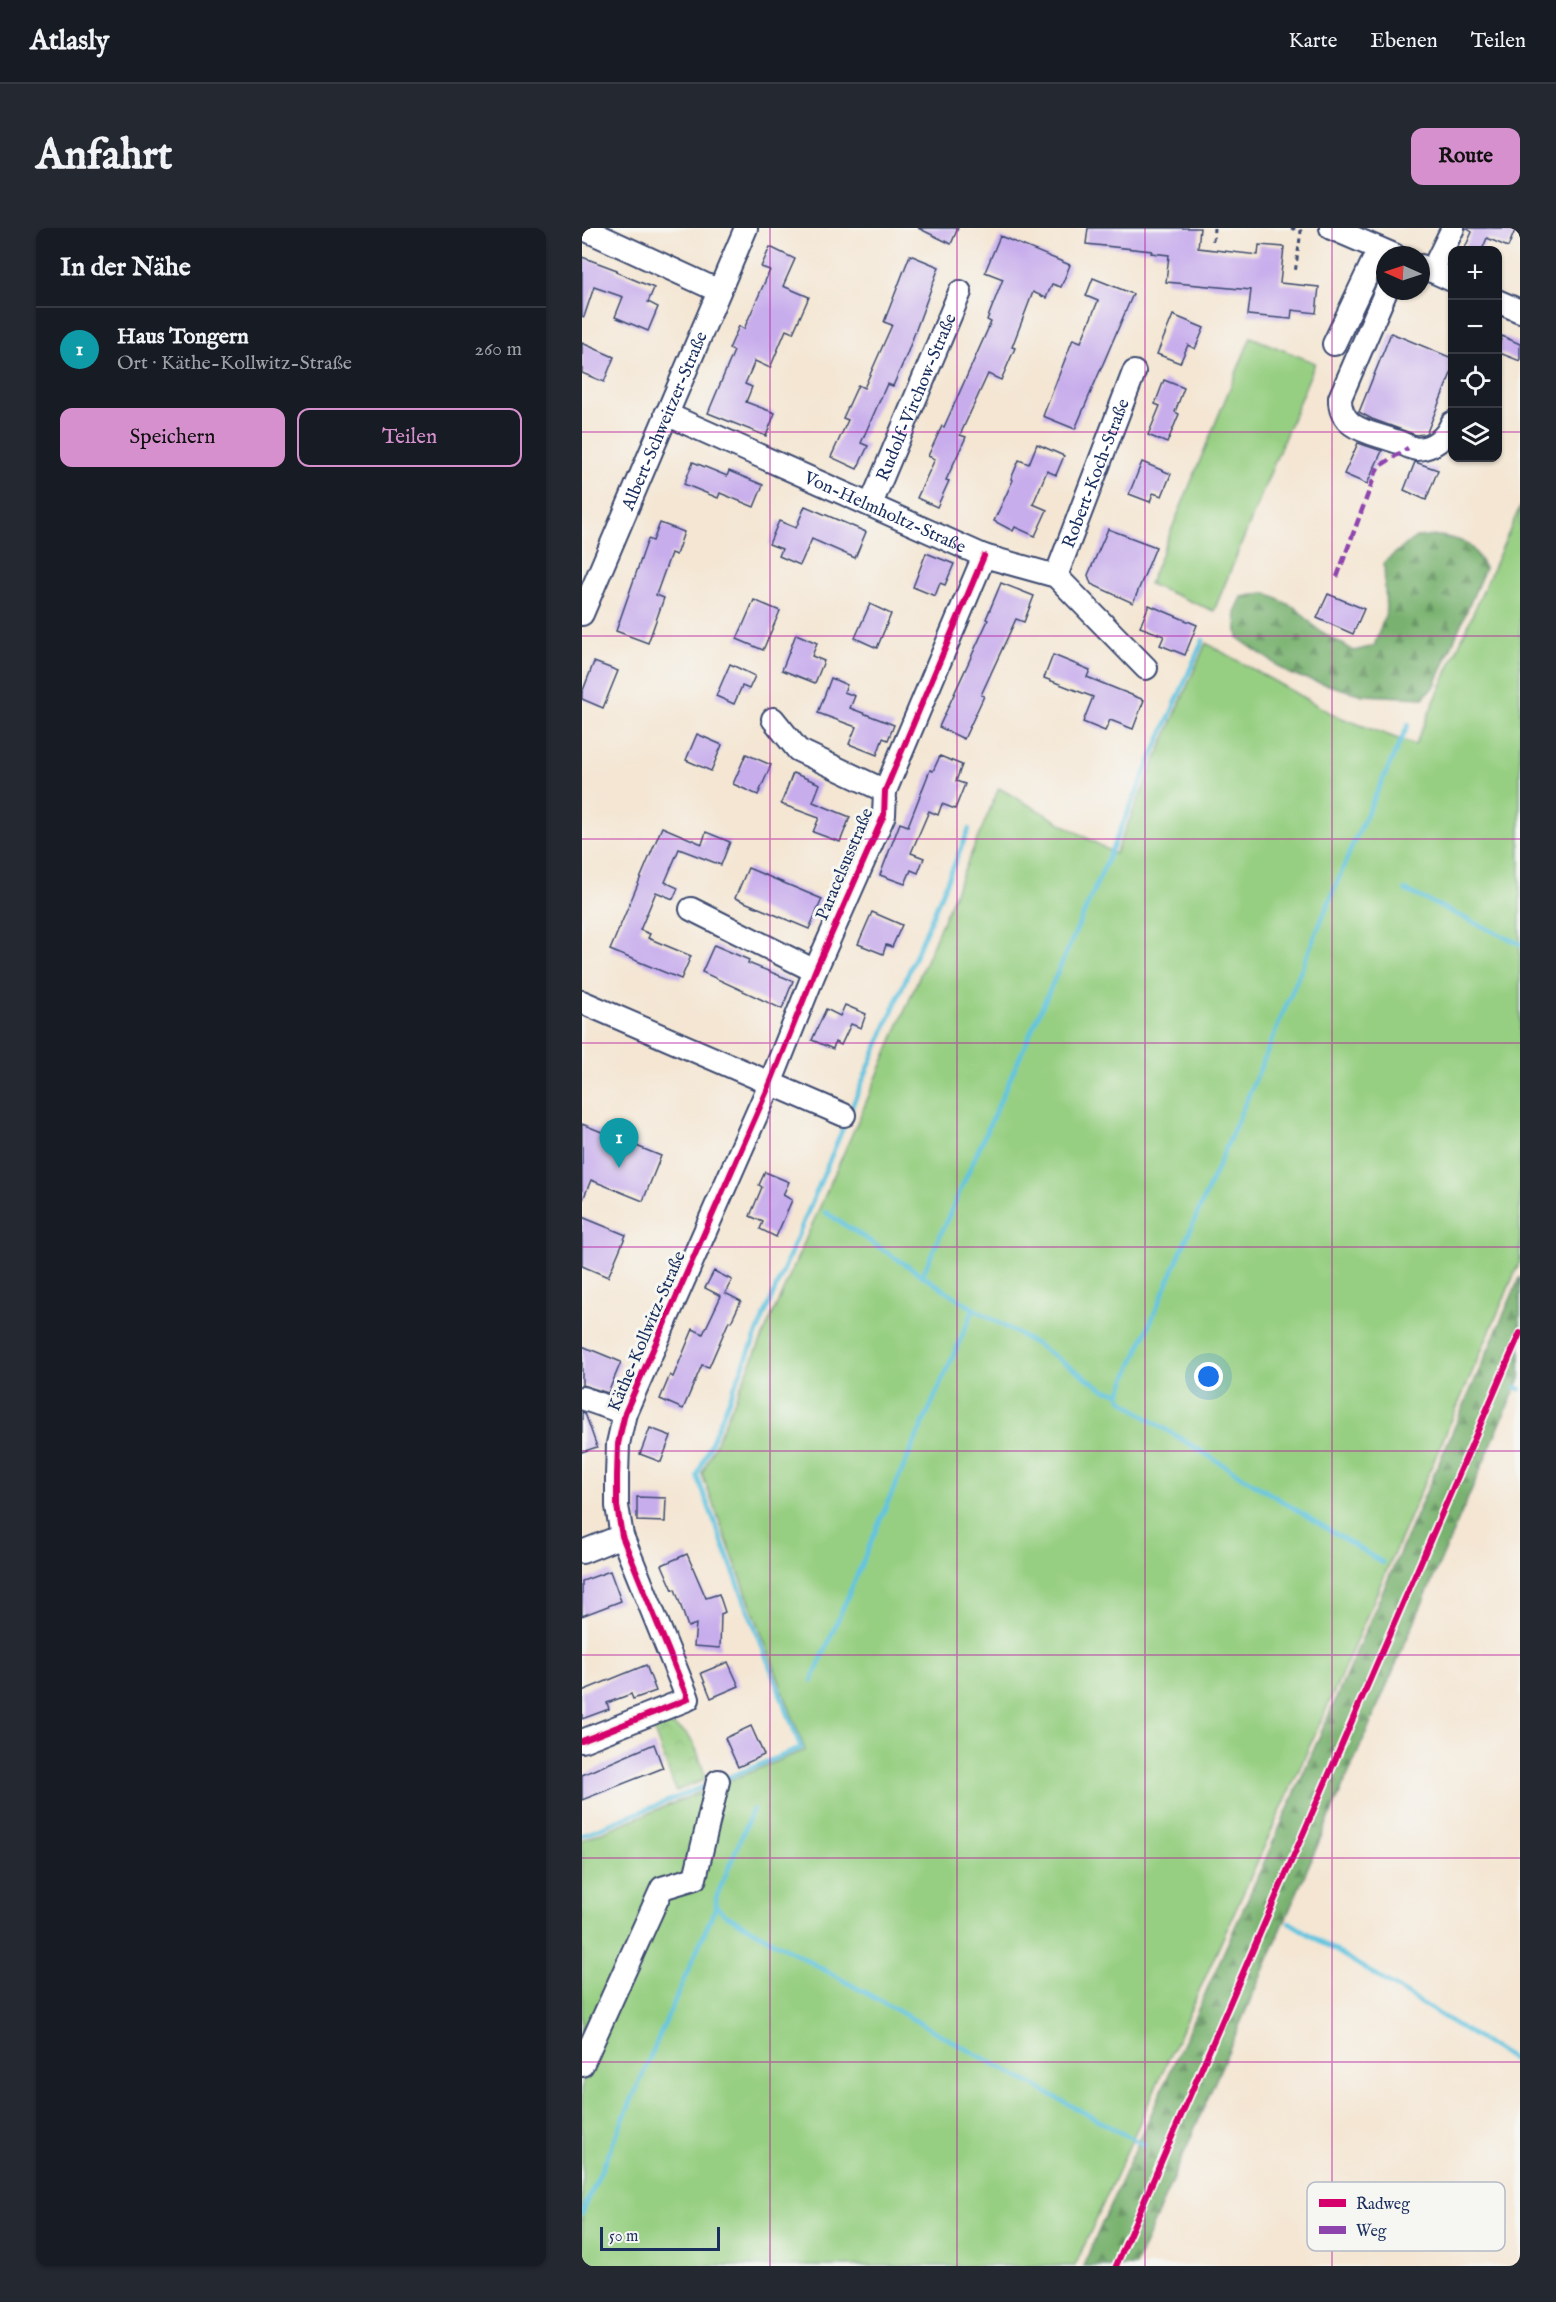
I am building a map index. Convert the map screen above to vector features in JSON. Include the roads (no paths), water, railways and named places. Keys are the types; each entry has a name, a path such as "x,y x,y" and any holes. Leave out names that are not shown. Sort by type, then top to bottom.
{"street":[{"path":"582,228 719,291"},
{"name":"Albert-Schweitzer-Straße","path":"582,614 746,228"},
{"path":"1331,228 1376,247"},
{"path":"1430,263 1453,228"},
{"path":"1334,344 1376,271"},
{"path":"1430,271 1448,278"},
{"name":"Rudolf-Virchow-Straße","path":"871,504 960,292"},
{"path":"1382,300 1340,398 1342,415 1347,422 1365,431 1417,449 1437,443 1448,432"},
{"path":"1502,303 1520,311"},
{"name":"Robert-Koch-Straße","path":"1056,576 1134,372"},
{"name":"Von-Helmholtz-Straße","path":"666,414 984,556 1056,576"},
{"name":"Paracelsusstraße","path":"770,1084 815,971 884,815 885,792 984,556"},
{"path":"1056,576 1146,668"},
{"path":"773,719 798,750 885,792"},
{"path":"691,909 815,971"},
{"path":"582,1002 844,1116"},
{"name":"Käthe-Kollwitz-Straße","path":"582,1741 688,1699 622,1536 617,1506 618,1444 625,1413 770,1084"},
{"path":"582,1398 625,1413"},
{"path":"582,1552 622,1536"},
{"path":"582,2065 662,1888 695,1878 718,1781"}],"waterway":[{"path":"922,1276 1203,640"},
{"path":"1383,1563 1147,1418 1121,1399 1120,1393 1262,1064 1353,844 1408,725"},
{"path":"850,1111 969,829"},
{"path":"1405,890 1520,944"},
{"path":"724,1779 801,1748 697,1476 846,1121"},
{"path":"825,1212 974,1309 1039,1346 1105,1390 1120,1393"},
{"path":"812,1681 887,1504 974,1309"},
{"path":"1516,1387 1520,1389"},
{"path":"582,1835 710,1784"},
{"path":"753,1809 716,1898 716,1906 724,1914 1144,2145"},
{"path":"582,2214 716,1906"},
{"path":"1289,1922 1520,2064"}],"place":[{"name":"Haus Tongern","path":"619,1168"}]}
